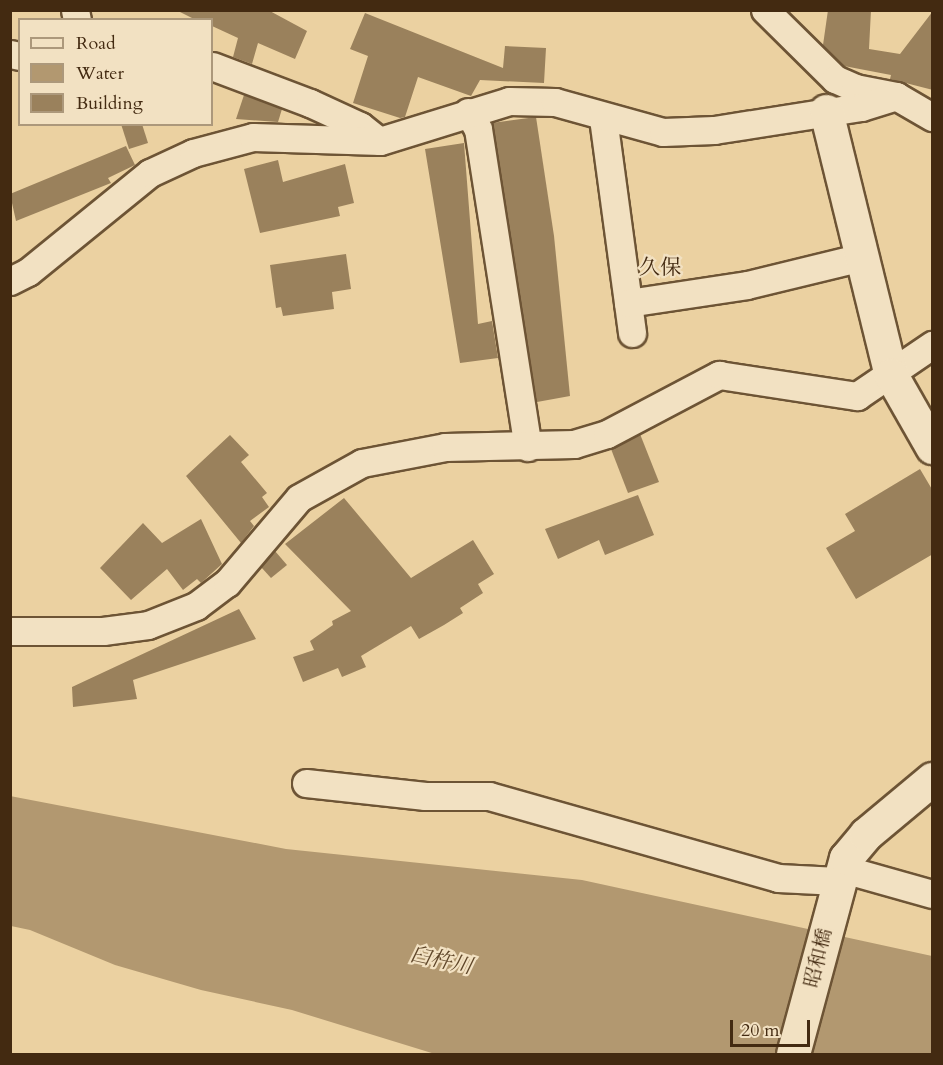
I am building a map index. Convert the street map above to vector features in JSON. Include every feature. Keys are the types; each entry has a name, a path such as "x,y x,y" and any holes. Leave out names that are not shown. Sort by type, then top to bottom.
{"street":[{"path":"765,10 835,79 855,88 896,96 933,117"},
{"path":"213,66 310,103 360,126 380,141"},
{"path":"10,281 28,272 150,173 193,153 253,137 380,141 509,101 545,101 663,132 714,130 826,111 896,96"},
{"path":"826,111 891,375 933,447"},
{"path":"468,112 478,129 528,447"},
{"path":"603,118 632,333"},
{"path":"628,303 747,285 862,257"},
{"path":"10,631 103,631 148,625 196,606 226,583 299,498 362,463 445,447 528,447 574,444 607,434 719,375 856,396 891,375 933,345"},
{"name":"昭和橋","path":"793,1054 846,858 866,834 933,779"},
{"path":"306,783 425,796 489,796 778,878 838,882 933,894"}],"water":[{"name":"臼杵川","path":"10,796 286,849 582,880 932,956 932,1054 435,1054 292,1010 201,990 115,965 30,930 11,926"}],"building":[{"path":"176,10 268,10 307,31 295,59 258,43 252,64 233,57 238,38 213,26 213,18 192,18"},
{"path":"828,10 871,10 869,49 900,54 933,11 933,90 890,79 891,75 844,66 823,45"},
{"path":"365,13 503,68 505,46 546,48 544,83 480,80 471,96 418,77 405,117 400,118 353,103 368,56 350,49"},
{"path":"244,95 282,109 278,122 236,119"},
{"path":"536,117 554,236 570,396 537,402 492,123"},
{"path":"122,126 143,126 148,143 129,149"},
{"path":"464,143 478,324 492,321 498,358 460,363 425,149"},
{"path":"126,146 135,165 108,178 111,183 16,221 10,194"},
{"path":"278,160 283,182 345,164 354,203 338,207 340,216 260,233 244,169"},
{"path":"346,254 351,289 332,292 334,309 283,316 281,307 276,308 270,265"},
{"path":"640,434 659,482 628,493 611,449"},
{"path":"230,435 249,455 241,462 267,493 262,497 269,507 250,521 254,526 241,543 186,476"},
{"path":"920,469 933,491 933,554 856,599 826,548 855,531 845,514"},
{"path":"638,495 654,535 605,555 599,540 558,559 545,529"},
{"path":"344,498 411,578 473,540 494,574 478,584 483,593 460,608 463,613 444,625 419,639 411,626 361,656 366,667 342,677 338,668 303,682 293,657 314,650 310,641 333,625 332,621 351,611 285,544"},
{"path":"201,519 222,564 201,583 197,579 183,590 167,569 131,600 100,568 143,523 162,543"},
{"path":"275,551 287,565 271,578 261,567"},
{"path":"239,609 256,639 133,680 137,699 73,707 72,687"}],"district":[{"name":"久保","path":"660,268"}]}
